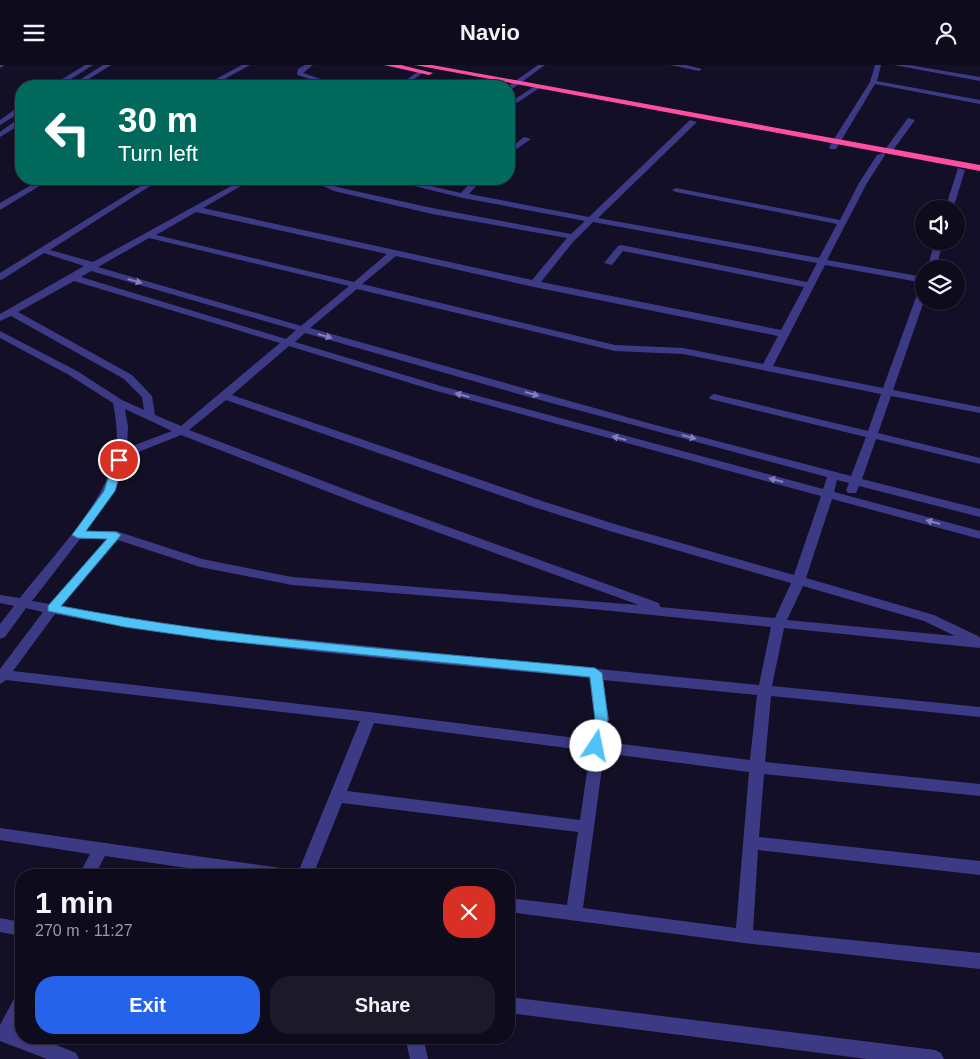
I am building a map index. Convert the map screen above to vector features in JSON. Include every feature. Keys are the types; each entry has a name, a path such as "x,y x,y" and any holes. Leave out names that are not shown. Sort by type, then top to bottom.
{"highway":[{"path":"388,65 425,67 482,80"},
{"path":"425,67 476,80"},
{"path":"515,87 980,168"},
{"path":"533,90 693,122 835,144"},
{"path":"885,153 980,174"}],"street":[{"path":"65,80 90,65"},
{"path":"84,80 108,65"},
{"path":"218,80 247,65"},
{"path":"310,65 300,70 299,74 320,80"},
{"path":"515,85 542,65"},
{"path":"673,65 699,69"},
{"path":"835,144 873,82 878,65"},
{"path":"897,65 980,79"},
{"path":"409,80 425,67"},
{"path":"873,82 972,97 980,102"},
{"path":"515,102 533,90"},
{"path":"0,123 15,113"},
{"path":"767,367 824,262 863,183 911,120"},
{"path":"534,283 573,237 693,122"},
{"path":"0,135 15,125"},
{"path":"515,148 527,139"},
{"path":"952,200 961,170"},
{"path":"0,207 37,185"},
{"path":"0,277 147,185"},
{"path":"238,185 90,266 5,316 53,349 123,405 182,431 369,503 671,612"},
{"path":"328,185 330,188 389,186 463,196 593,218 915,278"},
{"path":"463,196 473,185"},
{"path":"389,186 573,237"},
{"path":"676,190 843,223"},
{"path":"194,209 534,283 785,334"},
{"path":"147,235 615,348 677,350 980,410"},
{"path":"609,263 621,248 811,286"},
{"path":"42,250 302,330 833,476 980,513"},
{"path":"120,455 182,431 302,330 358,286 394,253"},
{"path":"72,277 437,388 980,535"},
{"path":"849,500 917,310"},
{"path":"0,334 53,349 128,377 147,397 147,414"},
{"path":"225,396 538,504 904,610 937,622 980,643"},
{"path":"714,397 980,461"},
{"path":"123,405 120,455 109,491 37,606 2,677 369,717 757,767 980,789"},
{"path":"744,936 765,690 779,623 799,580 833,476"},
{"path":"81,535 116,535 200,563 292,581 671,612 980,643"},
{"path":"0,634 37,606 116,535"},
{"path":"0,599 125,623 216,635 980,712"},
{"path":"574,913 596,746 602,719 595,673"},
{"path":"307,869 369,717"},
{"path":"337,796 586,827"},
{"path":"0,833 100,850 238,869"},
{"path":"751,843 980,868"},
{"path":"90,869 100,850"},
{"path":"515,906 744,936 980,961"},
{"path":"0,925 15,928"},
{"path":"515,1006 935,1059"},
{"path":"15,1013 3,1034 15,1041"},
{"path":"21,1044 39,1054 70,1059"},
{"path":"416,1044 419,1059"}],"route":[{"path":"119,460 109,491 78,535 116,535 52,609 125,623 216,635 595,673 602,719 596,746"}]}
